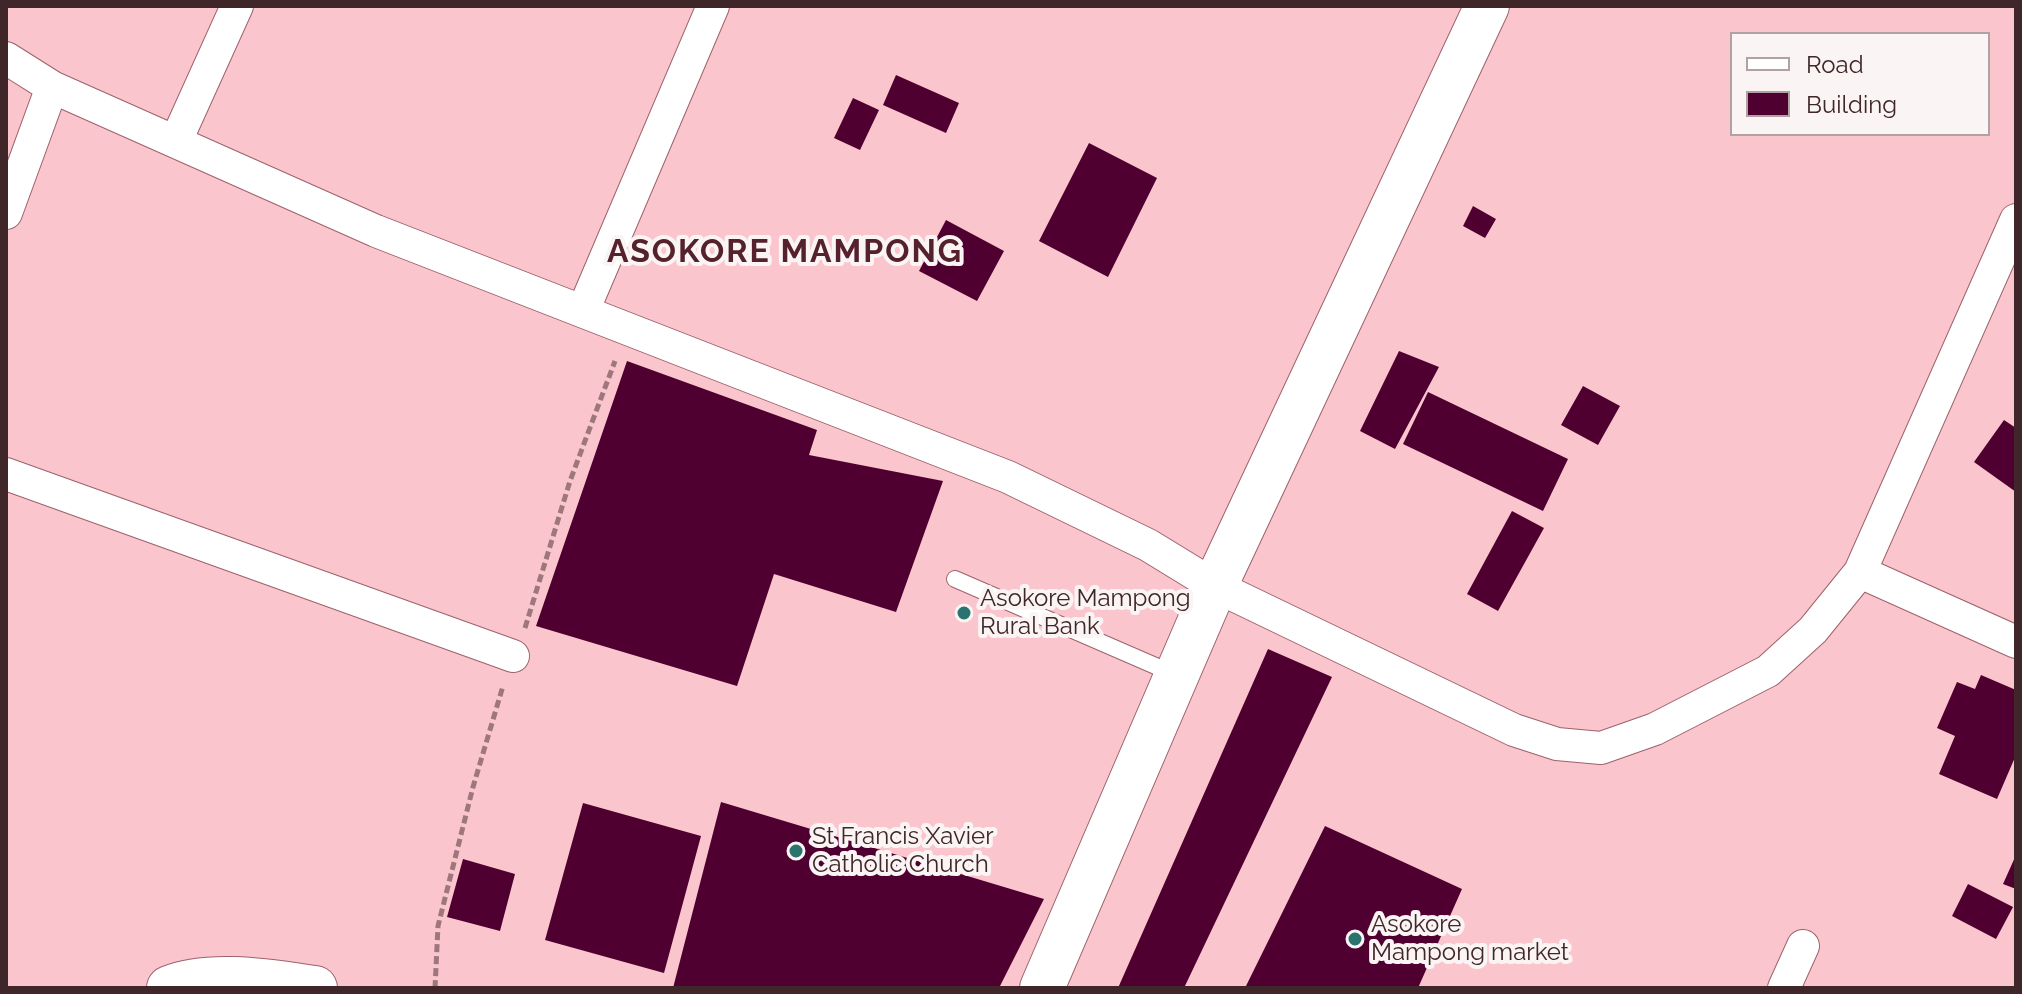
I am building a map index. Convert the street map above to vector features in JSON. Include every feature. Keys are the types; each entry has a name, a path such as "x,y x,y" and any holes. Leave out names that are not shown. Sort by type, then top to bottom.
{"street":[{"path":"176,141 237,6"},
{"path":"583,311 713,6"},
{"path":"1042,988 1215,586 1487,6"},
{"path":"6,58 52,87 376,231 1008,477 1148,545 1215,586 1514,730 1557,744 1601,748 1655,729 1768,671 1813,630 1860,572 2016,220"},
{"path":"6,213 52,87"},
{"path":"6,474 513,656"},
{"path":"1860,572 2016,642"},
{"path":"1784,988 1803,946"},
{"path":"169,988 179,984 243,978 315,988"}],"lane":[{"path":"955,579 1175,675"}],"building":[{"path":"896,75 959,103 946,133 883,105"},
{"path":"853,98 879,110 860,150 834,138"},
{"path":"1089,143 1157,178 1108,277 1039,241"},
{"path":"1473,206 1496,219 1485,238 1463,226"},
{"path":"946,220 1004,251 977,301 919,271"},
{"path":"1399,351 1439,367 1395,449 1360,431"},
{"path":"627,361 817,430 809,455 943,481 896,612 774,574 737,686 536,626"},
{"path":"1583,386 1620,406 1598,445 1561,425"},
{"path":"1428,392 1568,459 1543,511 1403,444"},
{"path":"2004,420 2016,428 2016,492 1974,462"},
{"path":"1512,511 1544,528 1498,611 1467,594"},
{"path":"1268,649 1332,677 1184,988 1118,988"},
{"path":"1981,675 2016,690 2016,755 1997,799 1939,774 1955,736 1937,728 1957,682 1975,689"},
{"name":"St Francis Xavier Catholic Church","path":"721,802 1044,899 999,988 673,988"},
{"path":"583,803 701,836 664,973 545,940"},
{"name":"Asokore Mampong market","path":"1325,826 1462,889 1418,988 1245,988"},
{"path":"2016,855 2016,889 2003,884"},
{"path":"463,859 515,874 500,931 447,917"},
{"path":"1968,884 2013,907 1996,939 1952,916"}],"place":[{"name":"Asokore Mampong Rural Bank","path":"964,613"},
{"name":"St Francis Xavier Catholic Church","path":"796,851"},
{"name":"Asokore Mampong market","path":"1355,939"}],"district":[{"name":"ASOKORE MAMPONG","path":"785,252"}]}
